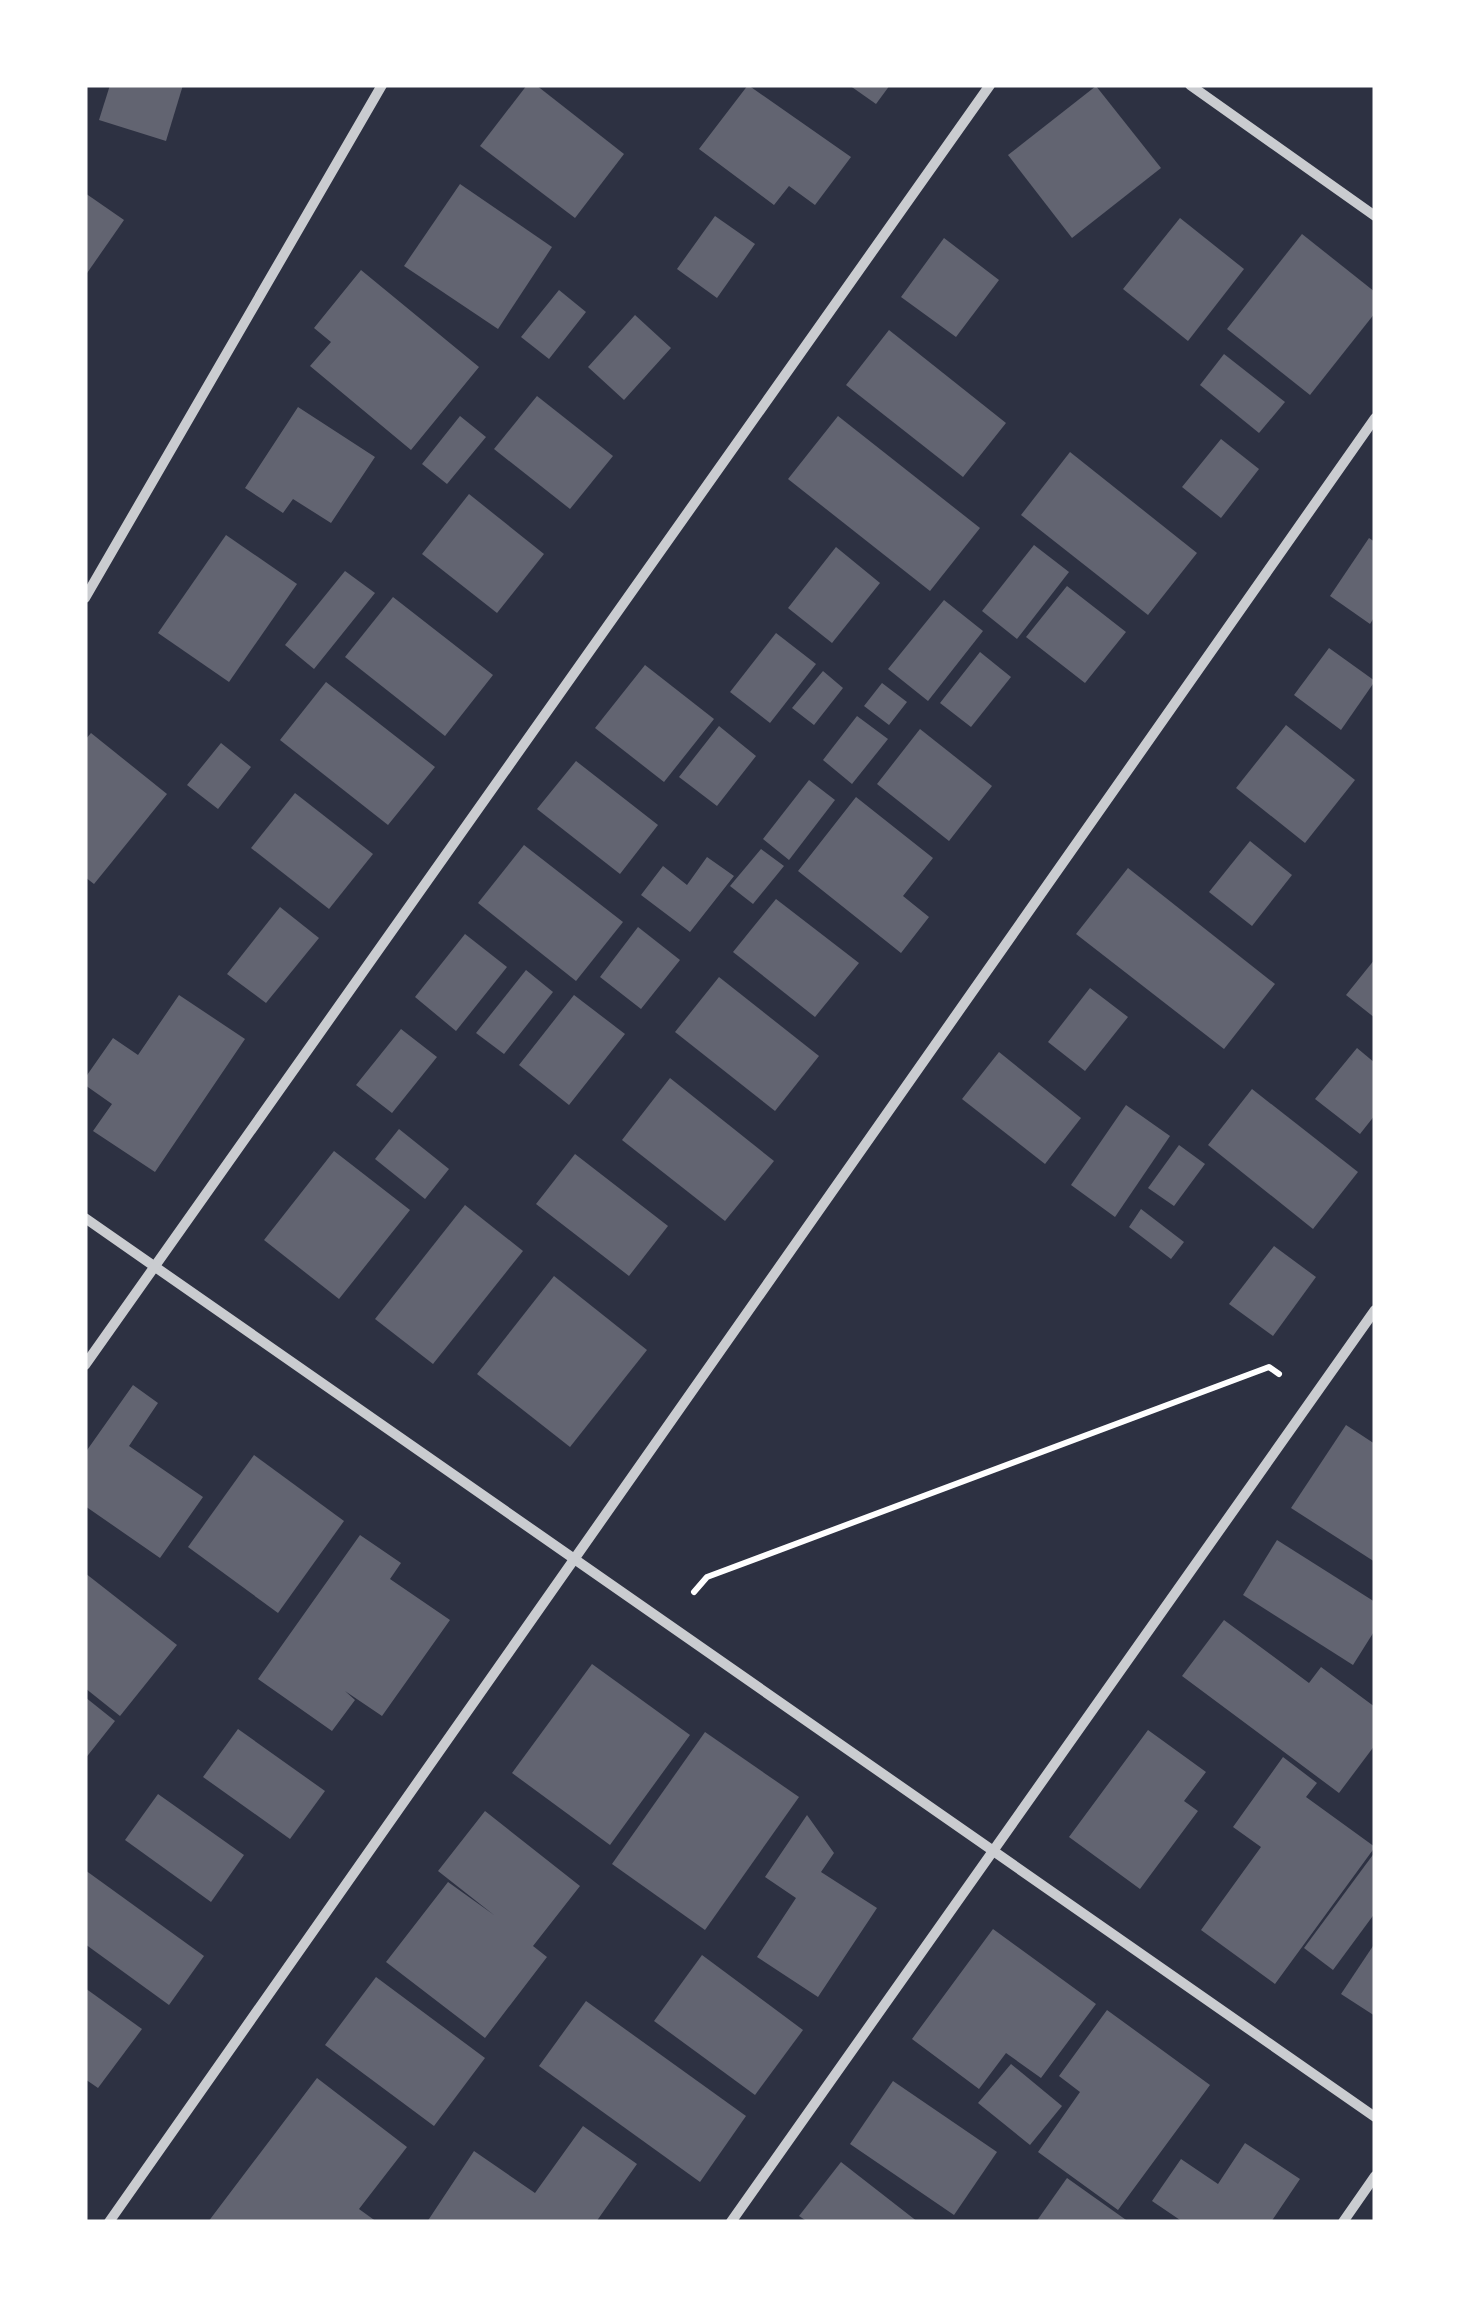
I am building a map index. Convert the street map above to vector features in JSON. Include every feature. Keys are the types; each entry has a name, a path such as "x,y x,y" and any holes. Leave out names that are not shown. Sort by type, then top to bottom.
{"street":[{"path":"85,598 382,85"},
{"path":"85,1364 990,85"},
{"path":"1190,85 1375,216"},
{"path":"109,2222 1375,418"},
{"path":"85,1218 1375,2117"},
{"path":"731,2222 996,1852 1375,1310"},
{"path":"1343,2222 1375,2176"}],"path":[{"path":"706,1577 1270,1367"}],"building":[{"path":"110,85 183,85 166,141 99,120"},
{"path":"527,85 536,85 624,154 575,218 480,146"},
{"path":"748,85 851,157 815,205 789,186 774,205 699,149"},
{"path":"849,85 890,85 876,104"},
{"path":"1096,86 1161,168 1072,238 1008,155"},
{"path":"460,184 552,247 498,329 404,266"},
{"path":"85,193 124,220 85,276"},
{"path":"715,216 755,244 717,298 677,269"},
{"path":"1180,218 1244,269 1188,341 1123,289"},
{"path":"1302,234 1375,292 1375,313 1310,395 1227,329"},
{"path":"944,238 999,280 956,337 901,297"},
{"path":"361,270 479,367 411,450 310,366 331,342 314,328"},
{"path":"559,290 586,312 549,359 521,337"},
{"path":"635,315 671,348 624,400 588,367"},
{"path":"889,330 1006,423 963,477 846,385"},
{"path":"1224,354 1285,402 1259,433 1200,385"},
{"path":"537,396 613,456 570,509 494,449"},
{"path":"298,407 375,457 331,523 293,499 283,513 245,488"},
{"path":"460,416 486,437 447,484 422,464"},
{"path":"838,416 980,528 930,591 788,479"},
{"path":"1221,439 1259,469 1221,518 1182,487"},
{"path":"1070,452 1197,553 1148,615 1021,515"},
{"path":"469,494 544,554 497,613 422,554"},
{"path":"226,535 297,584 229,682 158,633"},
{"path":"1369,538 1375,542 1375,616 1370,624 1330,596"},
{"path":"1034,545 1069,572 1017,639 982,611"},
{"path":"836,547 880,583 832,643 788,608"},
{"path":"345,571 375,593 314,669 285,645"},
{"path":"1067,586 1126,632 1085,683 1026,637"},
{"path":"393,597 493,675 445,736 345,657"},
{"path":"944,600 983,631 928,701 888,669"},
{"path":"776,633 816,664 770,723 730,692"},
{"path":"1329,648 1375,681 1341,730 1294,695"},
{"path":"980,652 1011,677 971,727 940,703"},
{"path":"645,665 714,719 664,782 595,728"},
{"path":"823,671 843,688 814,725 792,708"},
{"path":"326,682 435,767 388,825 280,740"},
{"path":"882,683 907,702 889,725 864,706"},
{"path":"857,716 888,739 852,784 823,760"},
{"path":"1286,725 1355,780 1305,843 1236,788"},
{"path":"719,726 756,756 717,806 679,777"},
{"path":"920,729 992,786 949,841 877,784"},
{"path":"91,733 167,794 94,884 85,877 85,740"},
{"path":"221,743 251,767 218,809 187,785"},
{"path":"576,761 658,825 620,874 537,809"},
{"path":"809,780 835,800 789,860 763,839"},
{"path":"295,793 373,854 329,909 251,848"},
{"path":"856,797 933,858 903,896 929,917 901,953 798,871"},
{"path":"1250,841 1292,875 1252,926 1209,892"},
{"path":"524,845 623,922 576,981 478,903"},
{"path":"761,849 784,866 753,904 730,886"},
{"path":"707,857 734,876 690,932 641,895 663,866 687,885"},
{"path":"1128,868 1275,984 1224,1049 1076,934"},
{"path":"776,899 859,963 815,1017 733,952"},
{"path":"280,907 319,938 266,1003 227,974"},
{"path":"638,927 680,960 641,1009 600,977"},
{"path":"465,934 507,967 456,1031 415,997"},
{"path":"1375,959 1375,1018 1346,995"},
{"path":"526,970 553,992 504,1054 476,1033"},
{"path":"719,977 819,1056 775,1111 675,1032"},
{"path":"1090,988 1128,1017 1085,1071 1048,1042"},
{"path":"179,995 245,1039 155,1172 93,1131 112,1104 85,1085 85,1078 113,1038 138,1055"},
{"path":"574,995 625,1034 569,1105 519,1065"},
{"path":"401,1029 437,1057 392,1113 356,1085"},
{"path":"1357,1048 1375,1063 1375,1115 1360,1134 1315,1099"},
{"path":"999,1052 1081,1118 1045,1164 962,1099"},
{"path":"670,1078 774,1161 725,1221 622,1140"},
{"path":"1252,1089 1358,1172 1313,1229 1208,1145"},
{"path":"1126,1105 1170,1136 1115,1217 1071,1185"},
{"path":"399,1129 449,1169 425,1199 375,1159"},
{"path":"1179,1145 1205,1164 1174,1206 1148,1188"},
{"path":"334,1151 410,1210 339,1299 264,1240"},
{"path":"575,1154 668,1226 629,1276 536,1204"},
{"path":"465,1205 523,1251 433,1364 375,1319"},
{"path":"1141,1209 1184,1242 1171,1259 1129,1227"},
{"path":"1274,1246 1316,1277 1273,1336 1229,1304"},
{"path":"554,1276 647,1350 570,1447 477,1374"},
{"path":"133,1385 158,1403 129,1446 203,1497 160,1558 85,1506 85,1453"},
{"path":"1346,1425 1375,1444 1375,1562 1291,1508"},
{"path":"254,1455 344,1521 278,1613 188,1547"},
{"path":"360,1535 401,1563 390,1579 450,1620 382,1716 345,1691 355,1700 332,1731 258,1679"},
{"path":"1277,1540 1375,1602 1375,1630 1353,1665 1243,1595"},
{"path":"85,1573 177,1645 120,1716 85,1688"},
{"path":"1224,1620 1309,1683 1321,1667 1375,1707 1375,1745 1339,1793 1182,1676"},
{"path":"592,1664 690,1735 610,1845 512,1773"},
{"path":"85,1697 115,1721 85,1759"},
{"path":"238,1729 325,1791 290,1839 203,1777"},
{"path":"1148,1730 1206,1772 1184,1801 1198,1811 1140,1889 1069,1837"},
{"path":"705,1732 799,1797 705,1930 612,1864"},
{"path":"1283,1757 1317,1783 1306,1797 1375,1847 1275,1984 1201,1930 1261,1847 1233,1827"},
{"path":"158,1794 244,1855 211,1902 125,1840"},
{"path":"485,1811 580,1886 533,1946 547,1957 485,2038 386,1962 448,1882 494,1915 438,1871"},
{"path":"807,1815 834,1853 821,1872 877,1908 818,1997 757,1957 796,1898 765,1877"},
{"path":"1375,1852 1375,1913 1333,1970 1304,1948"},
{"path":"85,1870 204,1956 169,2005 85,1944"},
{"path":"993,1929 1096,2004 1041,2078 1006,2053 979,2089 912,2039"},
{"path":"1375,1943 1375,2016 1341,1994"},
{"path":"702,1955 803,2030 755,2095 654,2021"},
{"path":"376,1977 485,2058 434,2126 325,2045"},
{"path":"85,1988 142,2029 98,2088 85,2079"},
{"path":"586,2001 746,2116 700,2182 539,2066"},
{"path":"1107,2010 1210,2085 1118,2210 1038,2152 1080,2092 1059,2076"},
{"path":"1011,2064 1062,2106 1030,2145 978,2103"},
{"path":"317,2078 407,2147 359,2209 377,2222 208,2222"},
{"path":"893,2081 997,2152 954,2215 850,2144"},
{"path":"583,2126 637,2164 596,2222 427,2222 474,2151 535,2193"},
{"path":"1245,2143 1300,2179 1271,2222 1183,2222 1152,2201 1181,2159 1218,2184"},
{"path":"841,2162 918,2222 808,2222 799,2216"},
{"path":"1067,2178 1129,2222 1036,2222"}]}
